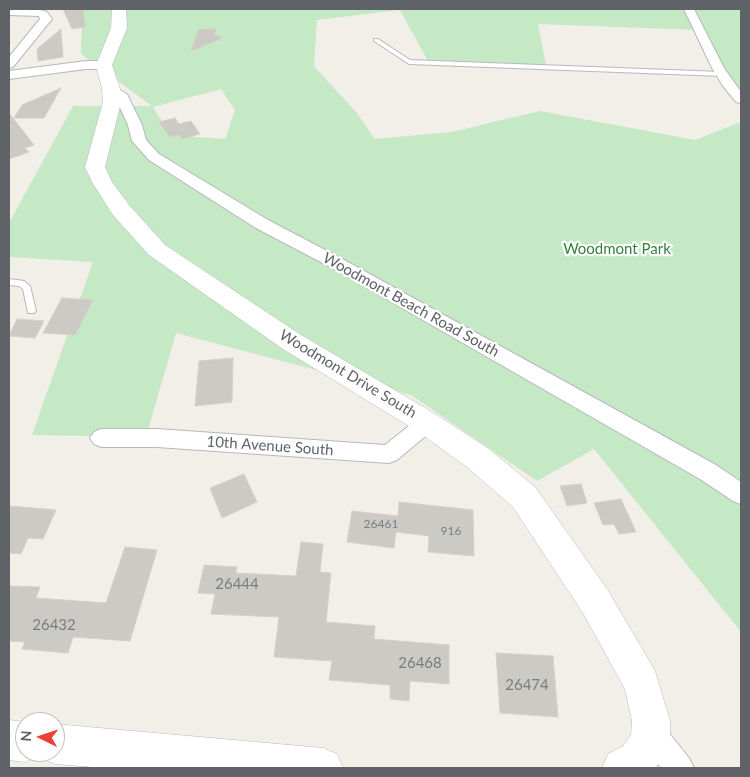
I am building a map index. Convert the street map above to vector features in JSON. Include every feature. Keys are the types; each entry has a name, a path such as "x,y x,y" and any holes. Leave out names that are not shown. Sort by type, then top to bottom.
{"main road":[{"name":"Woodmont Drive South","path":"119,9 119,28 108,77 112,102 95,167 102,182 121,210 157,250 292,342 427,423 478,458 524,497 595,600 642,684 641,744"},
{"path":"65,745 324,768"}],"street":[{"path":"689,9 722,74 741,99"},
{"path":"9,12 40,13 46,17 44,22 9,64"},
{"path":"9,75 86,65 108,77"},
{"name":"Woodmont Beach Road South","path":"108,77 122,98 135,125 139,141 154,157 262,224 340,265 699,467 741,494"},
{"name":"10th Avenue South","path":"101,438 157,438 389,454 427,423"},
{"path":"641,744 659,743 679,768"}],"lane":[{"path":"376,40 409,62 722,74"},
{"path":"9,282 21,283 27,288 32,311"}],"green space":[{"name":"Woodmont Park","path":"82,9 741,9 741,95 738,95 700,30 538,24 546,65 429,63 400,10 317,20 314,66 356,112 375,139 452,132 540,111 695,140 738,123 741,124 741,632 594,449 537,481 411,395 176,333 146,437 32,435 93,262 9,257 9,223 73,106 152,106 81,54","holes":["221,89 235,110 225,139 170,135 153,107"]}],"building":[{"path":"63,9 83,9 85,27 72,29"},
{"path":"61,29 63,57 38,61 37,49"},
{"path":"199,29 216,29 214,34 223,38 191,51"},
{"path":"61,88 44,118 14,118 22,105"},
{"path":"9,113 34,145 25,148 29,152 9,159"},
{"path":"175,118 179,124 191,121 200,134 182,139 179,135 170,137 159,122"},
{"path":"62,298 93,300 75,335 43,333"},
{"path":"17,319 44,321 35,338 9,336"},
{"path":"233,358 232,402 195,406 199,361"},
{"path":"244,474 257,502 222,518 210,488"},
{"path":"581,484 587,503 567,506 560,486"},
{"path":"621,499 636,532 619,534 614,524 603,525 594,503"},
{"path":"399,502 473,510 474,556 428,552 429,536 396,532 394,548 347,542 352,511 398,516"},
{"path":"9,506 56,510 43,539 28,538 21,554 9,553"},
{"path":"301,542 323,544 320,572 331,573 326,622 375,626 374,639 449,645 449,684 410,681 409,701 390,699 390,685 329,680 332,661 274,657 279,617 211,614 215,594 198,593 204,565 237,567 236,573 296,576"},
{"path":"125,547 157,550 130,641 73,637 68,653 22,649 25,642 9,641 9,586 40,587 36,598 106,603"},
{"path":"496,653 553,656 558,717 500,713"}]}
